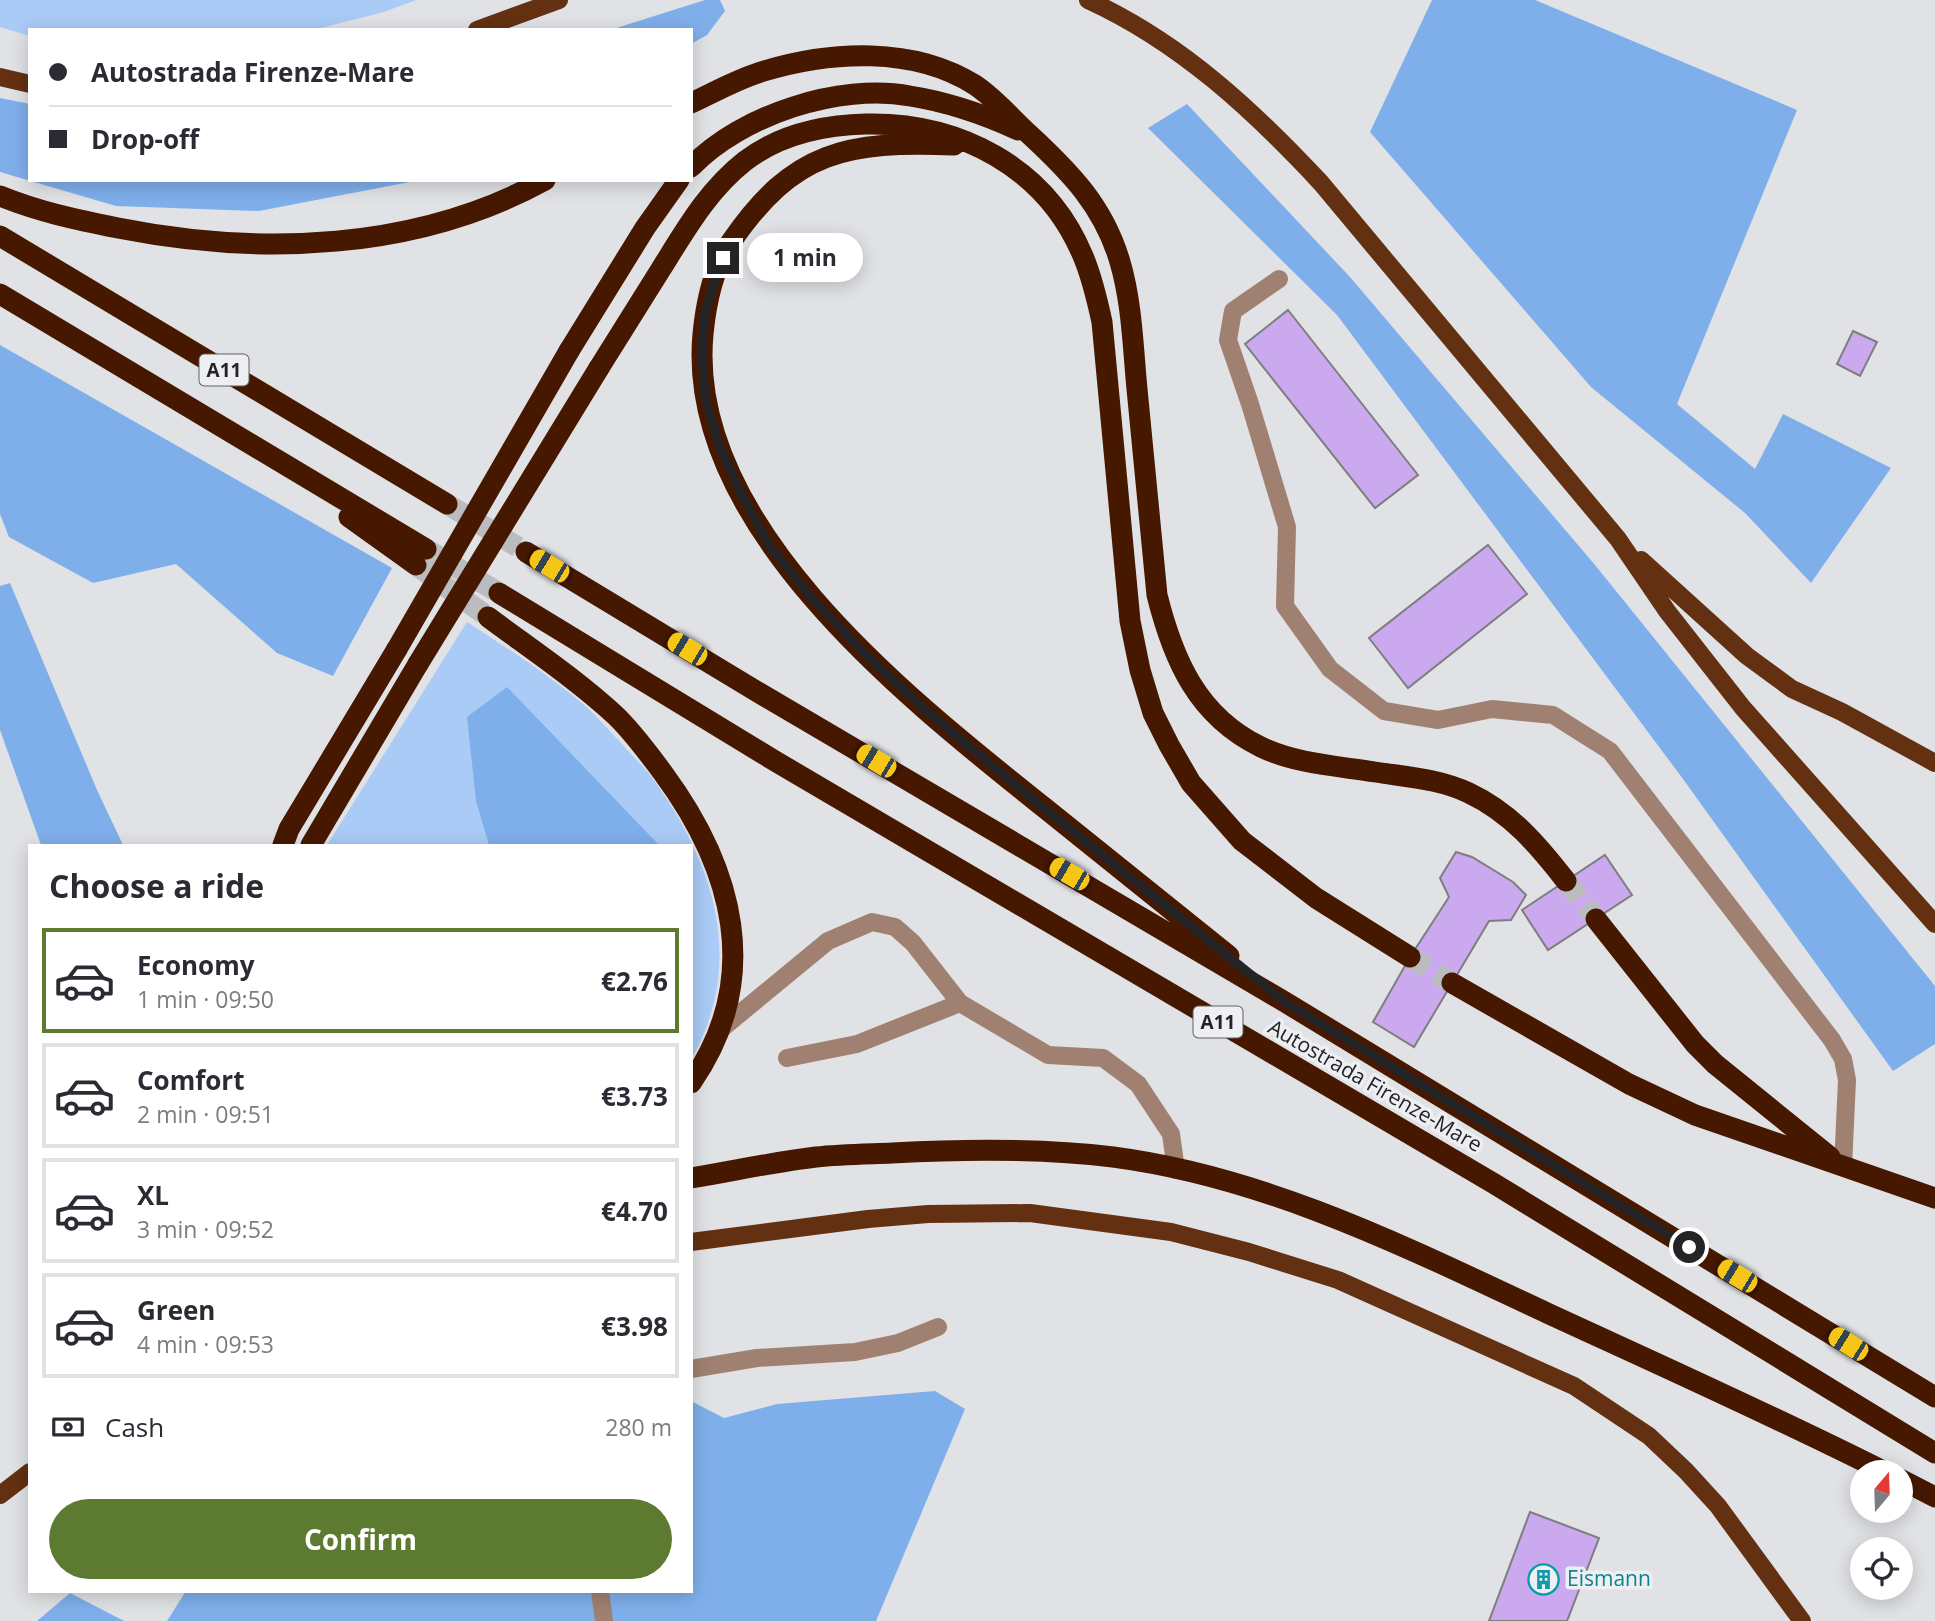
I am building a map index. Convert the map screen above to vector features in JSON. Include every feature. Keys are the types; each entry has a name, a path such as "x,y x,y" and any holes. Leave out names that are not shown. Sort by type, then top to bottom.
{"highway":[{"path":"693,102 763,71 837,55 912,61 974,84 996,101 1063,165 1089,195 1107,226 1121,262 1130,316 1157,594 1165,629 1179,664 1199,696 1217,716 1262,748 1307,761 1436,782 1467,792 1516,823 1537,843 1566,881"},
{"path":"693,165 706,152 757,120 830,98 870,94 908,95 975,111 1030,135"},
{"path":"312,844 418,664 697,211 723,180 748,159 767,148 807,132 849,124 891,123 947,134 980,146 1014,167 1044,195 1065,221 1083,253 1094,284 1102,322 1130,621 1150,702 1169,745 1191,783 1242,841 1316,898 1410,957"},
{"path":"980,146 896,144 870,146 835,154 806,166 775,188 753,212 729,246 717,271 705,311 702,352 705,397 718,442 740,492 769,545 811,597 863,652 922,707 1013,783 1285,1002"},
{"path":"0,196 43,212 134,232 236,244 275,244 364,239 410,230 490,206 541,182"},
{"path":"283,844 289,829 397,649 569,351 645,228 678,182"},
{"name":"A11","path":"0,236 447,504"},
{"name":"A11","path":"0,294 257,449 421,557"},
{"name":"Autostrada Firenze-Mare","path":"526,552 768,698 1285,1002 1935,1397"},
{"name":"Autostrada Firenze-Mare","path":"499,593 775,761 1493,1183 1935,1453"},
{"path":"488,617 583,687 617,717 649,754 682,800 712,854 727,900 733,935 734,972 728,1006 720,1030 693,1080"},
{"path":"1596,919 1695,1044 1715,1064 1843,1167"},
{"path":"1452,983 1629,1084 1695,1115 1935,1198"},
{"path":"693,1178 818,1157 1005,1150 1068,1152 1118,1158 1208,1176 1331,1216 1427,1257 1860,1460"},
{"path":"1913,1486 1935,1497"}],"main road":[{"path":"482,28 559,0"},
{"path":"1088,0 1135,24 1189,60 1226,88 1287,147 1377,247 1618,539 1667,611 1744,708 1935,923"},
{"path":"0,77 28,84"},
{"path":"1618,539 1747,656 1792,690 1842,712 1935,763"},
{"path":"693,1242 868,1219 928,1214 1030,1213 1171,1232 1249,1252 1338,1280 1574,1386 1649,1436 1718,1506 1802,1621"},
{"path":"0,1495 28,1474"}],"lane":[{"path":"1279,279 1233,311 1228,340 1287,527 1285,606 1330,670 1384,711 1438,720 1492,709 1553,715 1610,751 1832,1040 1843,1059 1847,1080 1843,1167"},
{"path":"720,1030 828,941 872,922 895,927 913,943 960,1003 1048,1055 1103,1058 1138,1084 1171,1134 1176,1170"},
{"path":"787,1058 857,1044 960,1003"},
{"path":"693,1369 757,1358 855,1352 898,1343 938,1327"},
{"path":"600,1593 604,1621"}],"shaded area":[{"path":"0,0 416,0 384,12 321,28 28,28 28,35 0,27"},
{"path":"705,0 720,0 725,11 707,35 693,43 693,28 616,28"},
{"path":"1432,0 1535,0 1797,110 1677,404 1755,469 1783,414 1891,468 1811,583 1745,513 1591,387 1370,132"},
{"path":"0,98 28,104 28,180 0,172"},
{"path":"1187,104 1350,277 1595,565 1935,986 1935,1044 1893,1071 1683,779 1337,315 1148,128"},
{"path":"34,182 410,182 259,211 116,206"},
{"path":"0,345 392,568 333,676 277,653 176,564 93,583 9,537 0,514"},
{"path":"10,583 123,844 41,844 0,730 0,586"},
{"path":"467,622 547,676 592,712 652,778 677,815 692,844 328,844"},
{"path":"507,687 658,844 489,844 476,801 467,717"},
{"path":"693,847 708,883 716,917 719,953 717,988 707,1024 693,1056"},
{"path":"935,1391 965,1409 876,1621 167,1621 185,1593 693,1593 693,1402 724,1418 777,1404"},
{"path":"70,1593 124,1621 37,1621"}],"building":[{"path":"1288,310 1418,475 1375,508 1245,344"},
{"path":"1853,331 1877,342 1860,376 1837,364"},
{"path":"1488,545 1527,594 1408,688 1369,638"},
{"path":"1456,852 1472,857 1513,882 1526,895 1511,920 1489,921 1414,1047 1373,1022 1410,957 1449,897 1440,878"},
{"path":"1605,855 1632,895 1548,950 1522,910"},
{"name":"Eismann","path":"1530,1512 1599,1538 1567,1621 1489,1621"}],"tunnel":[{"path":"447,504 526,552"},
{"path":"426,549 499,593"},
{"path":"416,565 488,617"},
{"path":"1566,881 1596,919"},
{"path":"1410,957 1452,983"}],"place":[{"name":"Eismann","path":"1544,1579"}],"route":[{"path":"723,258 705,311 702,352 705,397 718,442 740,492 769,545 811,597 863,652 922,707 1013,783 1285,1002 1689,1247"}]}
